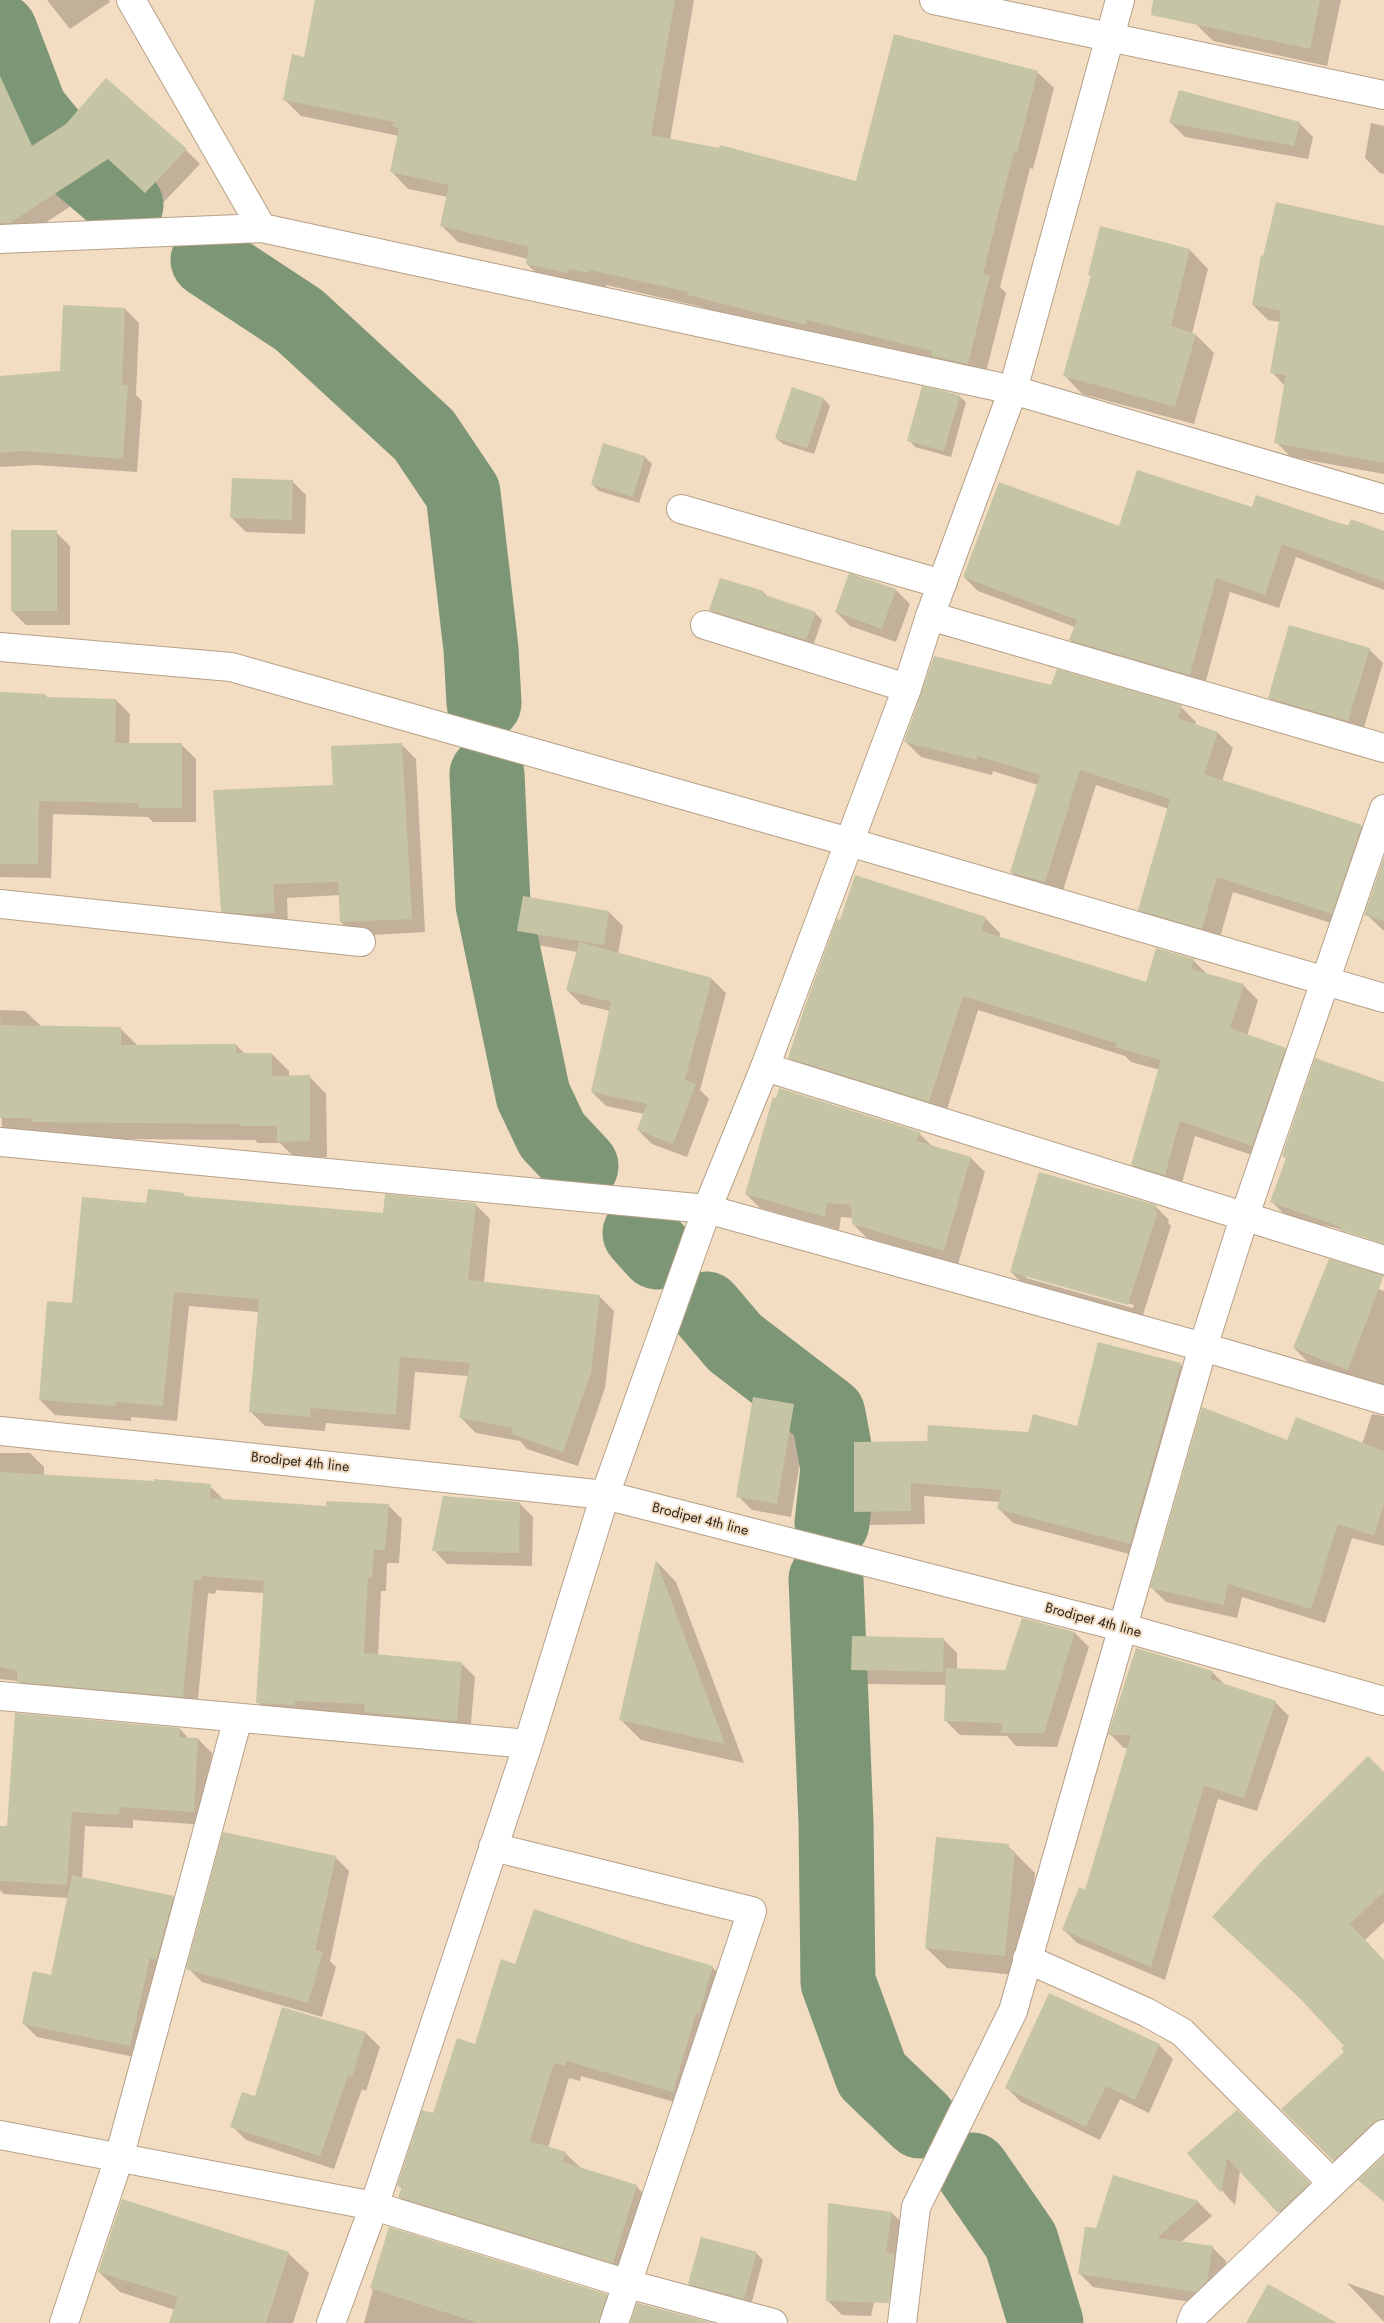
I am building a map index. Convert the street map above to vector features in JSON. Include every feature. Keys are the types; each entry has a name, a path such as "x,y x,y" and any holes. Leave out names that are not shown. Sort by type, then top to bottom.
{"street":[{"path":"131,0 262,228"},
{"path":"934,0 1384,95"},
{"path":"331,2323 374,2206 528,1744 605,1495 707,1209 765,1067 907,688 930,616 1013,390 1120,0"},
{"path":"0,239 262,228 1013,390 1384,499"},
{"path":"682,509 942,584"},
{"path":"930,616 1384,748"},
{"path":"705,625 907,688"},
{"path":"0,647 231,667 849,842 1384,998"},
{"path":"902,2323 916,2207 1013,2011 1121,1628 1203,1347 1244,1218 1384,809"},
{"path":"0,904 361,942"},
{"path":"765,1067 1244,1218 1384,1260"},
{"path":"0,1142 707,1209 1203,1347 1384,1400"},
{"name":"Brodipet 4th line","path":"0,1431 605,1495 1121,1628 1384,1701"},
{"path":"0,1696 528,1744"},
{"path":"64,2323 119,2158 238,1718"},
{"path":"493,1847 752,1911 614,2323"},
{"path":"1027,1959 1146,2012 1182,2032 1332,2183"},
{"path":"1191,2323 1196,2314 1384,2134"},
{"path":"0,2135 374,2206 628,2284 774,2323"}],"building":[{"path":"315,0 675,0 651,135 719,148 720,145 856,181 894,34 1038,71 1017,153 1014,152 983,274 990,275 968,364 931,356 932,351 807,320 806,325 688,295 688,292 590,270 589,273 568,269 567,273 526,264 529,247 440,226 449,185 390,172 399,128 392,126 394,122 283,100 292,54 304,57"},
{"path":"1153,0 1320,0 1310,49 1151,15"},
{"path":"0,76 32,146 66,124 106,78 187,149 145,193 108,159 10,223 0,223"},
{"path":"1179,90 1300,122 1294,146 1169,123"},
{"path":"1276,202 1384,226 1384,463 1274,443 1286,375 1270,373 1281,311 1252,305 1261,255 1263,256"},
{"path":"1100,226 1190,249 1171,326 1196,334 1175,407 1063,376 1091,275 1088,275"},
{"path":"63,305 125,308 122,385 128,385 123,459 22,451 0,453 0,376 60,371"},
{"path":"922,386 960,395 944,451 907,441"},
{"path":"792,387 824,398 807,448 775,438"},
{"path":"603,443 645,456 633,497 591,484"},
{"path":"1137,470 1252,507 1256,495 1348,526 1351,519 1384,531 1384,582 1282,544 1265,595 1216,578 1190,675 1069,640 1077,620 963,577 999,482 1119,526"},
{"path":"232,478 293,480 292,520 230,518"},
{"path":"11,530 57,530 57,611 11,611"},
{"path":"849,573 896,589 882,629 835,612"},
{"path":"720,578 764,591 762,594 816,612 806,640 709,610"},
{"path":"1289,625 1370,648 1348,721 1268,698"},
{"path":"934,656 1051,685 1057,669 1182,705 1178,718 1218,732 1204,774 1362,825 1332,914 1217,877 1202,929 1138,910 1170,799 1080,770 1045,882 1010,872 1040,775 977,756 977,760 904,742"},
{"path":"0,692 45,694 45,697 116,699 115,743 182,743 182,808 138,808 138,803 39,801 38,864 0,864"},
{"path":"402,743 412,919 340,922 338,882 273,884 275,913 221,912 213,790 333,785 331,746"},
{"path":"1384,857 1384,921 1364,915"},
{"path":"855,875 986,917 981,931 1146,982 1156,948 1194,959 1191,969 1244,984 1230,1028 1286,1048 1252,1146 1180,1121 1165,1175 1131,1165 1161,1060 1115,1047 1116,1043 963,996 929,1102 788,1058 804,1009 837,919 840,920"},
{"path":"523,896 609,911 604,945 517,931"},
{"path":"579,942 712,978 685,1080 696,1084 673,1144 637,1130 647,1104 591,1092 611,1002 566,990"},
{"path":"0,1025 121,1027 121,1045 236,1044 236,1053 272,1053 272,1076 310,1075 310,1141 277,1142 277,1126 31,1122 31,1118 0,1118"},
{"path":"1315,1058 1384,1082 1384,1244 1340,1230 1341,1227 1270,1202 1286,1158 1282,1156"},
{"path":"779,1088 920,1132 917,1141 971,1157 944,1251 852,1224 851,1205 827,1203 825,1217 745,1194 773,1097 776,1098"},
{"path":"1039,1172 1156,1205 1154,1210 1158,1211 1128,1305 1010,1272"},
{"path":"148,1189 184,1193 184,1196 383,1213 385,1194 476,1203 468,1280 600,1295 591,1373 563,1452 511,1434 513,1428 459,1418 470,1363 400,1357 396,1415 311,1408 310,1417 249,1412 259,1299 174,1292 163,1406 116,1402 116,1406 39,1400 47,1301 72,1303 82,1197 146,1203"},
{"path":"1329,1259 1384,1275 1348,1370 1293,1348"},
{"path":"1098,1342 1181,1363 1130,1544 997,1509 1002,1490 911,1483 911,1511 854,1512 854,1442 927,1441 928,1425 1028,1432 1033,1414 1077,1426"},
{"path":"753,1397 794,1404 777,1504 736,1497"},
{"path":"1202,1407 1287,1440 1296,1417 1384,1451 1384,1504 1374,1536 1338,1524 1311,1609 1228,1584 1224,1605 1150,1588"},
{"path":"0,1472 154,1481 154,1479 211,1484 210,1498 326,1506 326,1501 389,1504 385,1550 374,1550 372,1578 368,1577 364,1653 462,1662 457,1721 364,1712 365,1704 295,1701 295,1705 256,1703 264,1581 202,1576 202,1580 194,1580 183,1697 17,1682 17,1671 0,1667"},
{"path":"443,1496 520,1502 519,1553 432,1551"},
{"path":"656,1560 725,1744 619,1720"},
{"path":"1022,1618 1075,1632 1044,1733 1001,1733 1002,1723 944,1721 946,1668 1005,1670"},
{"path":"852,1636 944,1638 943,1672 851,1670"},
{"path":"1136,1648 1213,1671 1210,1679 1276,1701 1244,1798 1204,1786 1151,1967 1062,1930 1079,1887 1085,1890 1131,1735 1108,1735"},
{"path":"15,1713 180,1728 179,1737 198,1738 194,1812 120,1807 119,1815 72,1812 67,1885 0,1881 0,1826 7,1826"},
{"path":"1368,1756 1384,1772 1384,1892 1350,1924 1384,1960 1384,2119 1373,2123 1333,2161 1281,2109 1344,2052 1341,2048 1344,2046 1296,1994 1212,1917 1261,1862"},
{"path":"223,1832 336,1856 315,1950 323,1952 308,2003 186,1969"},
{"path":"936,1837 1009,1844 1008,1849 1015,1851 1005,1956 925,1948"},
{"path":"72,1875 174,1896 156,1960 150,1958 130,2046 22,2024 33,1971 51,1975"},
{"path":"534,1909 638,1944 713,1966 699,2014 696,2013 673,2092 566,2061 565,2066 554,2063 530,2141 566,2152 563,2162 637,2185 613,2263 398,2197 402,2187 397,2186 422,2110 433,2113 457,2038 475,2044 501,1959 515,1964"},
{"path":"1049,1993 1160,2044 1135,2100 1106,2086 1086,2127 1005,2088"},
{"path":"282,2007 366,2032 352,2077 348,2076 320,2156 230,2127 242,2092 255,2096"},
{"path":"1237,2110 1310,2183 1278,2213 1227,2158 1221,2193 1187,2153"},
{"path":"1384,2156 1384,2202 1358,2180"},
{"path":"1113,2175 1199,2201 1157,2238 1213,2246 1207,2281 1196,2292 1078,2274 1085,2227 1096,2228"},
{"path":"122,2199 289,2252 266,2323 169,2323 178,2297 98,2272"},
{"path":"828,2203 892,2212 886,2253 895,2254 889,2303 826,2301"},
{"path":"389,2227 607,2294 599,2323 478,2323 370,2288"},
{"path":"701,2237 757,2252 744,2299 688,2284"},
{"path":"1268,2284 1337,2323 1246,2323"},
{"path":"637,2303 713,2323 630,2323"}],"waterway":[{"path":"0,31 30,110 64,152 126,205"},
{"path":"208,260 299,320 424,435 463,493 481,649 484,703"},
{"path":"487,774 493,904 533,1095 552,1135 581,1166"},
{"path":"640,1233 657,1252"},
{"path":"706,1309 735,1343 828,1414 838,1468 832,1523"},
{"path":"826,1579 836,1822 838,1982 872,2075 920,2121"},
{"path":"972,2170 1021,2241 1046,2323"}]}
